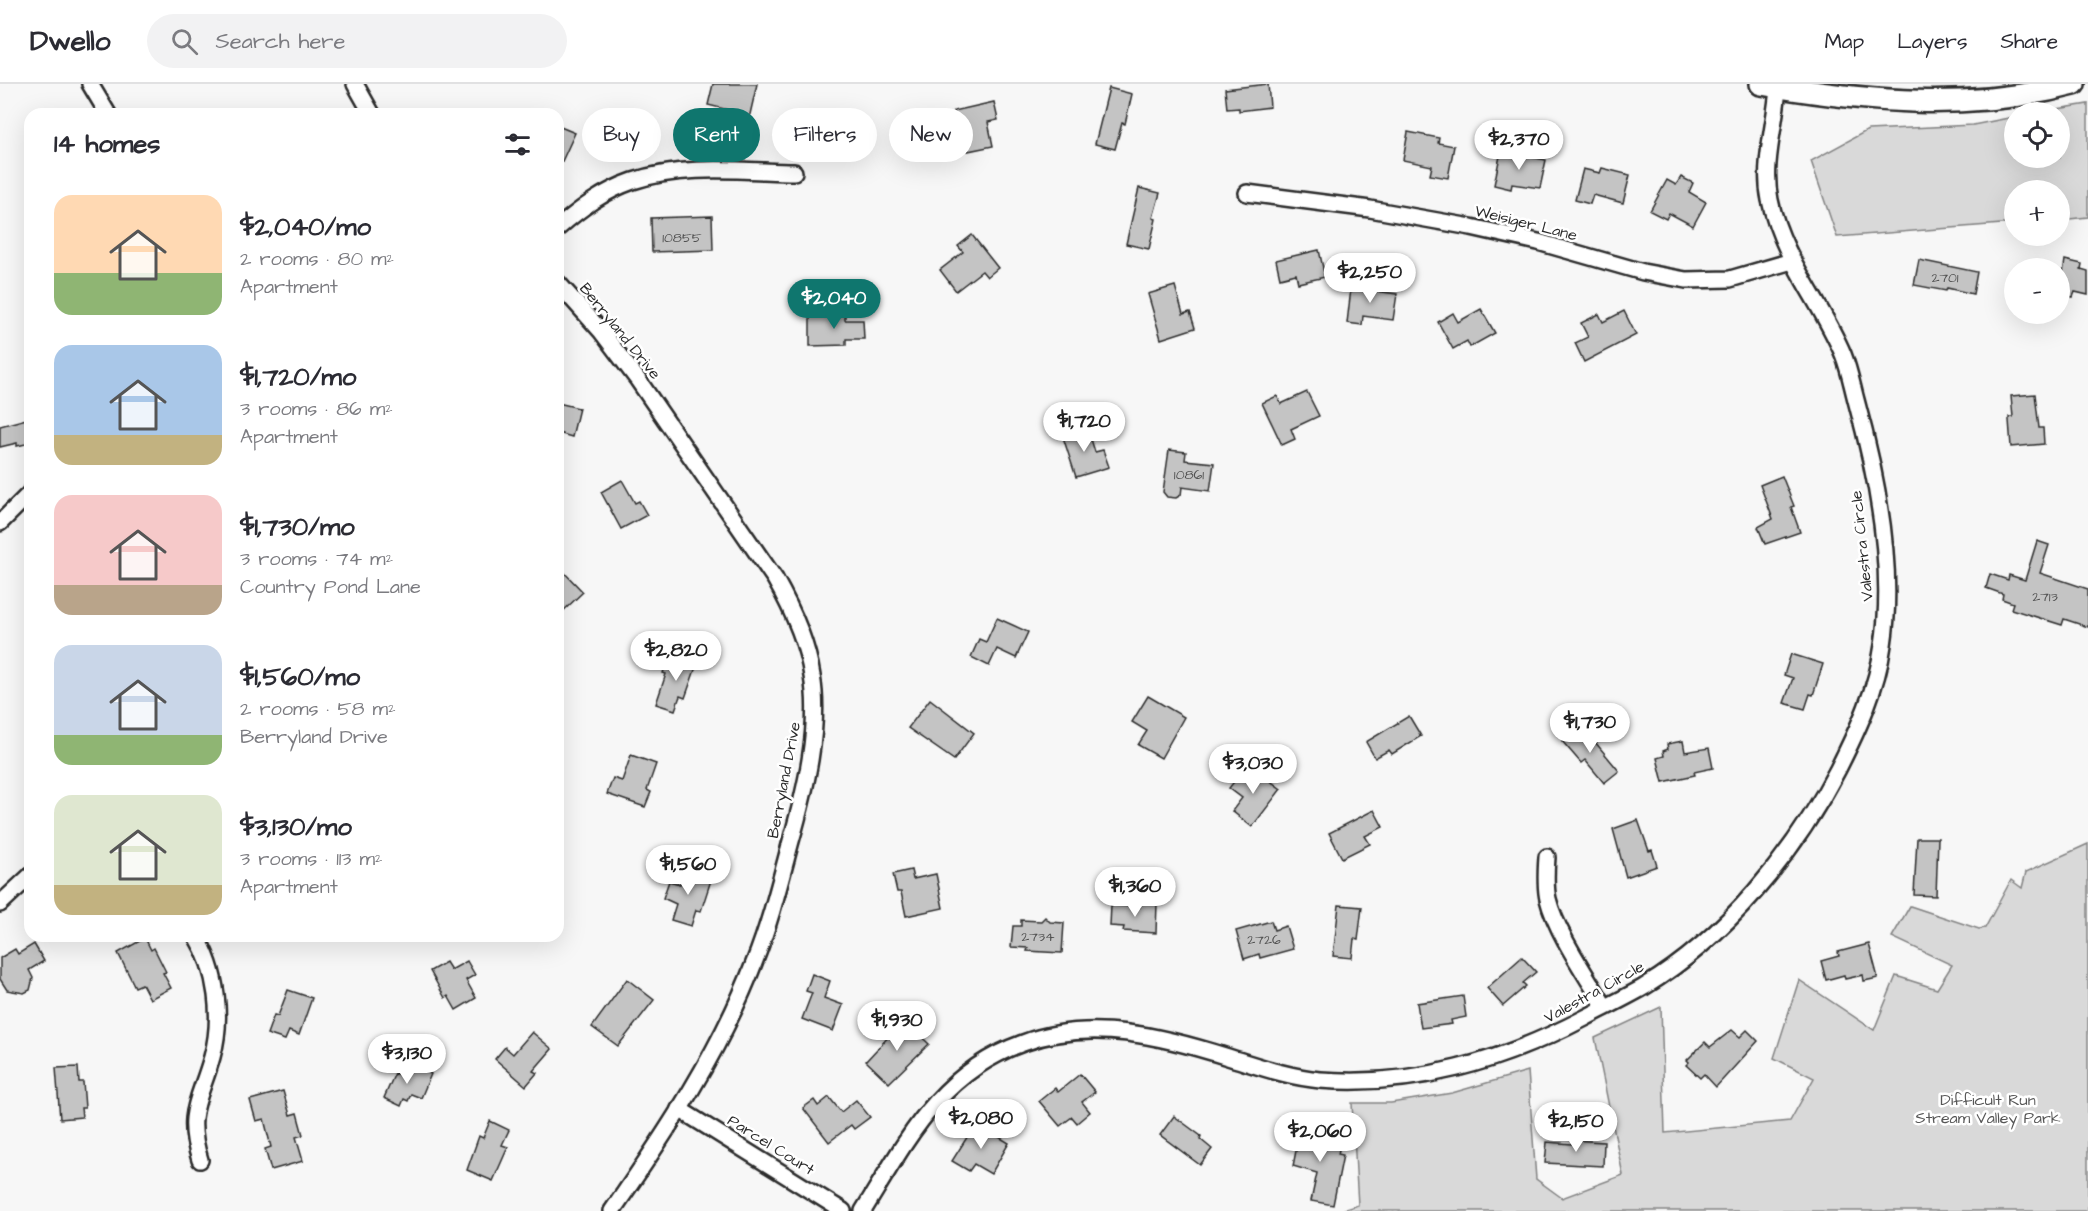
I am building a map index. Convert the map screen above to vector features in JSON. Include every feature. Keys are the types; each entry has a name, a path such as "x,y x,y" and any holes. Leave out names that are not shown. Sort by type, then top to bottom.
{"main road":[{"path":"1770,85 1877,100 1921,103 1971,102 2018,97 2074,84"}],"street":[{"path":"90,84 104,108"},
{"path":"355,84 369,108"},
{"name":"Valestra Circle","path":"863,1211 918,1124 936,1101 980,1062 1027,1041 1053,1035 1091,1031 1142,1034 1180,1042 1293,1076 1320,1080 1411,1076 1462,1068 1500,1057 1548,1037 1646,986 1697,947 1734,914 1766,878 1796,840 1822,799 1865,713 1875,682 1885,630 1887,586 1881,523 1871,460 1844,356 1792,261 1771,202 1768,181 1769,153 1777,112 1770,85"},
{"path":"564,223 581,208 606,193 633,181 662,174 734,171 794,172"},
{"name":"Weisiger Lane","path":"1247,193 1370,209 1471,227 1538,242 1643,272 1686,280 1730,279 1792,261"},
{"name":"Berryland Drive","path":"564,290 601,332 638,380 775,579 801,633 813,678 815,725 800,810 768,925 754,963 733,1013 708,1061 612,1211"},
{"path":"0,523 24,499"},
{"path":"1546,857 1545,875 1548,899 1555,920 1605,1008"},
{"path":"0,904 24,882"},
{"path":"199,942 206,957 217,1006 212,1056 196,1100 192,1120 194,1140 200,1160"},
{"name":"Parcel Court","path":"679,1109 843,1211"}],"green space":[{"path":"2088,104 2088,217 2070,219 2070,180 2004,180 2004,224 1837,237 1811,161 1868,130 1973,125 2004,119 2004,168 2070,168 2070,107"},
{"name":"Difficult Run Stream Valley Park","path":"2088,844 2088,1211 1339,1211 1358,1205 1352,1103 1391,1103 1452,1093 1528,1071 1536,1179 1562,1198 1623,1175 1595,1038 1661,1007 1665,1133 1790,1121 1814,1078 1774,1058 1799,980 1874,1030 1896,976 1937,989 1952,965 1892,937 1910,906 1979,929 1985,928 2011,880 2022,888 2026,872"}],"building":[{"path":"713,84 757,84 751,108 721,108 708,105"},
{"path":"1268,84 1270,107 1239,111 1239,108 1227,109 1225,89"},
{"path":"1109,88 1132,94 1125,124 1122,123 1115,149 1095,144"},
{"path":"994,102 998,120 988,122 993,146 973,150 973,108 967,108"},
{"path":"564,128 575,133 564,157"},
{"path":"1408,132 1439,138 1438,143 1454,146 1448,178 1430,175 1432,166 1403,160"},
{"path":"1501,151 1546,160 1540,188 1512,184 1511,189 1494,185"},
{"path":"1602,168 1630,175 1623,203 1593,195 1590,204 1575,200 1583,169 1600,173"},
{"path":"1681,177 1693,183 1689,192 1706,202 1693,226 1669,213 1666,219 1650,211 1667,180 1676,185"},
{"path":"1139,188 1160,193 1153,218 1156,219 1149,249 1126,244"},
{"path":"712,216 713,250 652,252 651,218"},
{"path":"972,235 998,268 987,277 982,271 956,291 940,270 963,252 958,246"},
{"path":"1319,250 1325,277 1298,283 1296,274 1280,278 1276,260"},
{"path":"1919,260 1977,272 1973,294 1947,288 1946,291 1914,285"},
{"path":"2070,261 2082,264 2081,269 2088,271 2088,295 2075,292 2073,297 2070,296"},
{"path":"1352,280 1369,282 1368,290 1397,294 1393,320 1363,316 1362,325 1347,323"},
{"path":"1175,286 1183,314 1190,312 1195,328 1161,339 1148,294"},
{"path":"1481,309 1495,333 1470,347 1467,341 1453,349 1438,322 1453,313 1458,322"},
{"path":"1624,311 1636,335 1584,362 1575,343 1588,337 1581,323 1599,314 1603,322"},
{"path":"810,315 845,315 845,320 863,320 864,339 846,339 846,345 810,346"},
{"path":"1307,392 1319,416 1291,429 1295,439 1282,445 1262,403 1277,396 1281,404"},
{"path":"2035,394 2039,428 2043,428 2044,444 2011,447 2009,417 2013,417 2011,396"},
{"path":"564,404 579,408 572,437 564,435"},
{"path":"24,420 24,444 17,446 17,443 0,447 0,426"},
{"path":"1087,426 1095,452 1103,450 1109,467 1076,477 1062,434"},
{"path":"1169,450 1186,452 1185,460 1214,463 1210,491 1182,487 1181,495 1176,498 1167,497 1163,492"},
{"path":"1782,476 1794,506 1791,507 1800,532 1765,544 1758,527 1773,519 1760,485"},
{"path":"622,480 635,503 639,501 647,515 621,529 601,492"},
{"path":"2037,541 2049,545 2040,573 2088,589 2088,627 2064,619 2062,625 2011,609 2013,603 2002,599 2003,594 1986,588 1990,574 2008,580 2009,575 2025,580"},
{"path":"564,572 583,592 564,610"},
{"path":"997,618 1028,632 1016,658 997,649 989,666 971,657 979,639 986,642"},
{"path":"1791,654 1823,664 1813,695 1810,694 1805,709 1784,703 1793,678 1784,675"},
{"path":"669,655 697,664 685,698 680,696 675,710 656,704 666,674 663,673"},
{"path":"1148,696 1184,717 1161,758 1138,745 1147,731 1132,722"},
{"path":"930,699 974,733 954,760 908,728"},
{"path":"1409,716 1421,736 1392,754 1389,750 1375,758 1366,742"},
{"path":"1581,725 1619,771 1604,783 1585,760 1581,763 1562,741"},
{"path":"1683,741 1685,752 1709,748 1713,768 1694,772 1695,775 1663,782 1657,758 1664,756 1663,751 1668,749 1667,744"},
{"path":"631,755 656,764 647,790 651,792 645,807 607,794 613,778 622,781"},
{"path":"1248,764 1281,789 1252,827 1232,811 1242,798 1229,788"},
{"path":"1374,810 1383,827 1365,836 1370,844 1342,858 1329,833"},
{"path":"1638,820 1657,866 1626,877 1613,829"},
{"path":"1917,838 1938,838 1936,896 1914,895"},
{"path":"686,868 712,877 701,911 696,910 691,926 671,920 676,904 663,898 669,881 680,884"},
{"path":"911,870 913,879 936,874 943,908 906,916 901,892 897,892 893,874"},
{"path":"1140,902 1157,903 1156,933 1123,931 1124,927 1110,926 1111,905 1140,907"},
{"path":"1339,905 1362,907 1358,940 1354,939 1352,958 1333,956"},
{"path":"1045,917 1050,922 1064,923 1062,953 1027,951 1028,948 1011,947 1013,926 1021,926 1021,920 1041,921"},
{"path":"1271,921 1274,930 1286,926 1293,949 1260,958 1259,954 1244,959 1236,931"},
{"path":"138,942 147,942 151,950 154,948 171,988 150,999 142,984 135,987 118,953"},
{"path":"34,944 44,961 29,970 33,978 30,990 24,993 7,990 0,979 0,958 15,949 18,954"},
{"path":"1869,944 1878,978 1864,981 1863,975 1845,979 1844,975 1826,980 1821,961 1839,956 1838,952"},
{"path":"1522,957 1536,972 1523,983 1526,986 1503,1006 1487,988"},
{"path":"467,961 475,975 466,980 476,998 456,1010 448,996 445,998 430,971 446,962 451,970"},
{"path":"812,974 830,981 824,998 843,1005 833,1031 802,1019 812,993 806,991"},
{"path":"627,979 654,1000 618,1046 592,1027"},
{"path":"288,990 312,998 299,1035 289,1031 285,1040 267,1034 274,1015 278,1016"},
{"path":"1463,996 1466,1017 1451,1020 1452,1024 1421,1028 1417,1003"},
{"path":"904,1020 929,1044 889,1083 866,1061"},
{"path":"1732,1030 1740,1037 1747,1030 1758,1041 1716,1087 1704,1074 1700,1078 1686,1065 1689,1062 1687,1060 1705,1042 1710,1047"},
{"path":"532,1032 552,1049 533,1071 537,1073 526,1086 495,1059 505,1047 513,1054"},
{"path":"405,1063 431,1074 421,1098 411,1094 408,1101 404,1099 401,1106 384,1098 395,1073 399,1075"},
{"path":"78,1067 79,1082 83,1082 85,1108 81,1108 82,1117 60,1119 56,1068"},
{"path":"1080,1074 1095,1092 1082,1102 1090,1112 1077,1123 1072,1117 1060,1126 1039,1101 1055,1088 1058,1092"},
{"path":"283,1091 290,1115 297,1113 303,1135 296,1137 303,1161 271,1170 265,1149 271,1147 264,1119 256,1121 250,1100"},
{"path":"829,1097 841,1112 856,1100 870,1117 854,1129 851,1125 829,1142 803,1108 814,1100 818,1106"},
{"path":"1174,1116 1201,1136 1200,1139 1212,1149 1200,1165 1160,1135"},
{"path":"490,1121 509,1130 502,1145 508,1147 493,1181 467,1170 479,1136 483,1138"},
{"path":"976,1123 1009,1143 991,1174 974,1164 969,1171 952,1161"},
{"path":"1300,1130 1342,1136 1338,1154 1343,1155 1333,1205 1311,1201 1317,1173 1293,1166"},
{"path":"1572,1140 1604,1142 1603,1166 1545,1163 1547,1142 1572,1144"}]}
